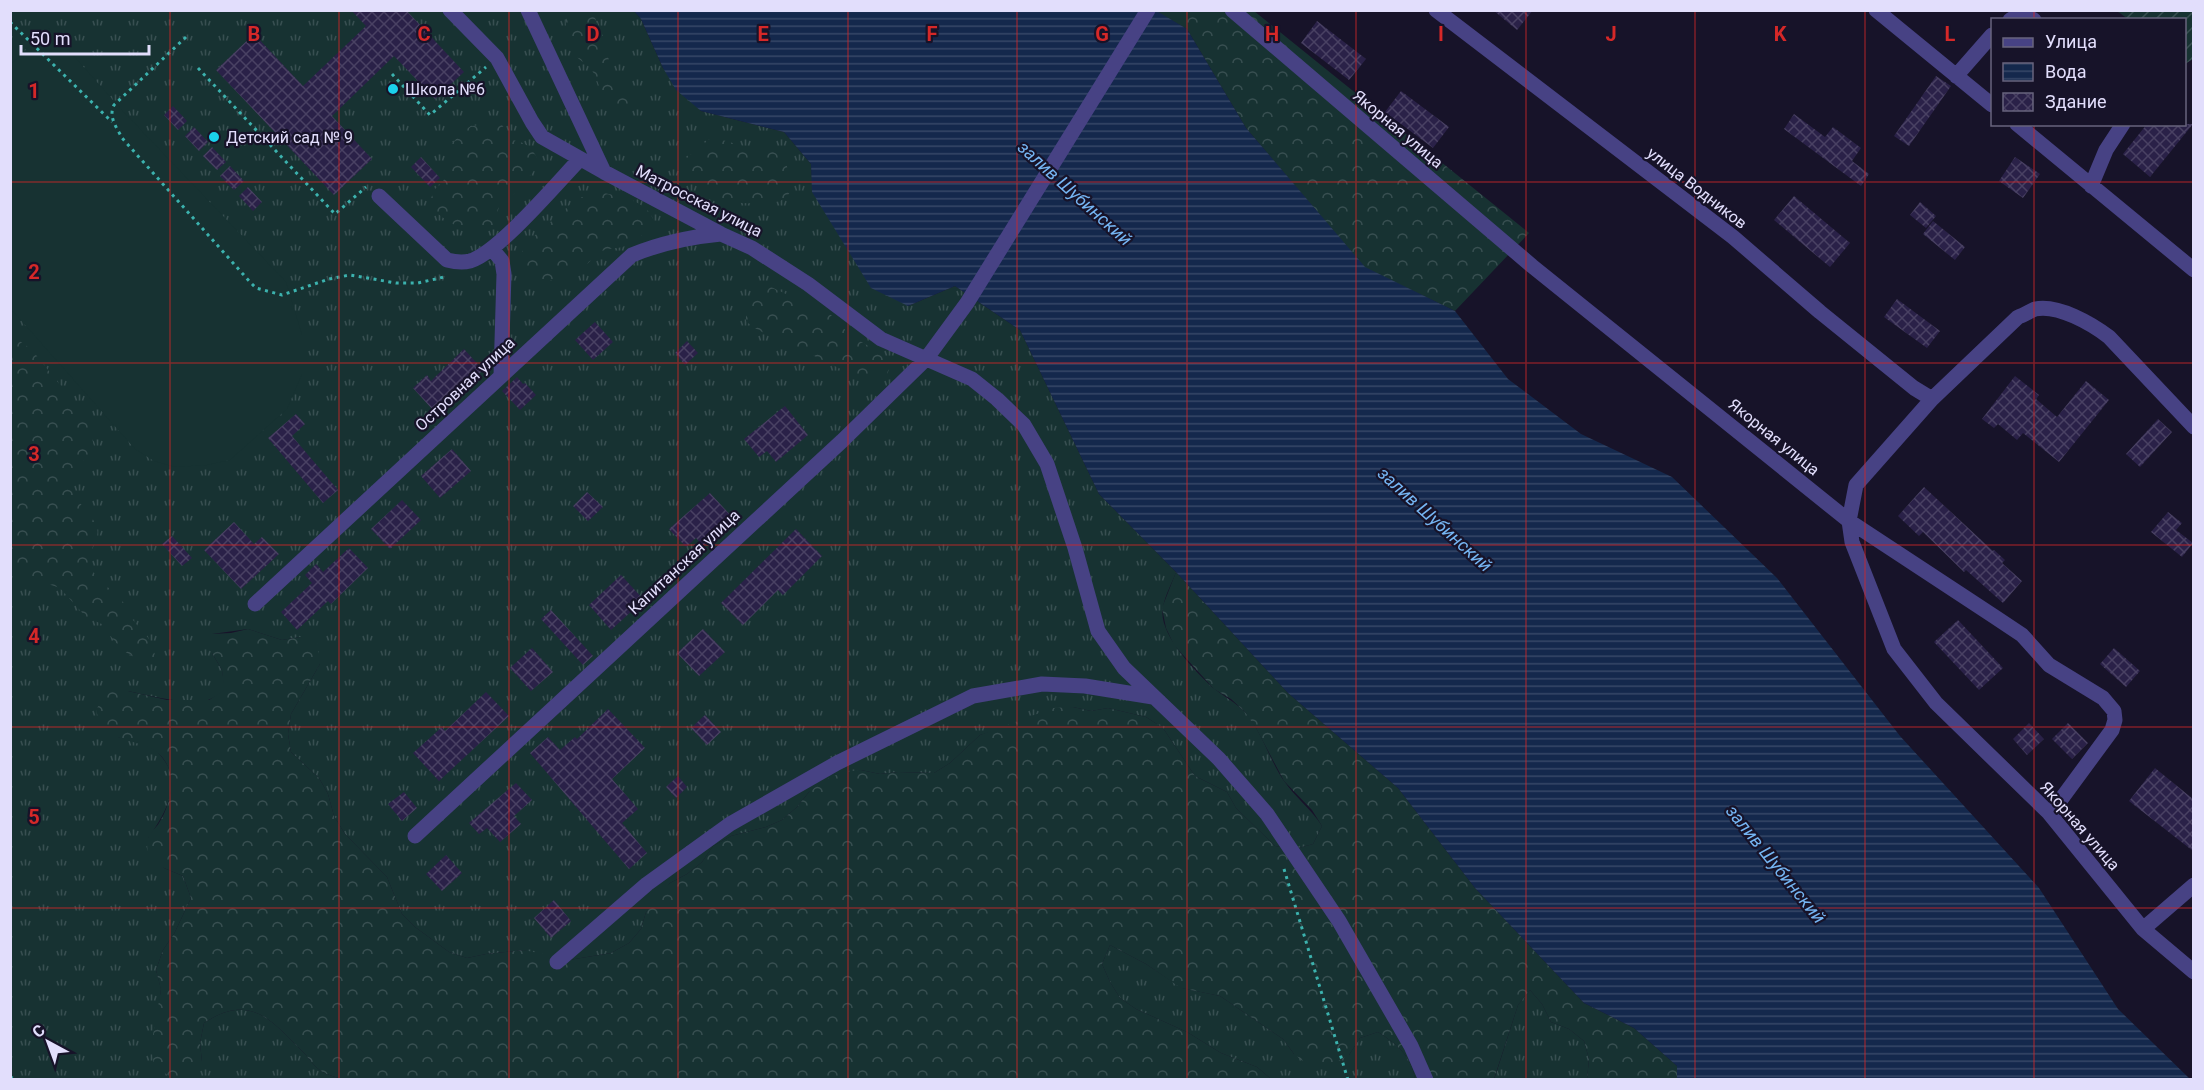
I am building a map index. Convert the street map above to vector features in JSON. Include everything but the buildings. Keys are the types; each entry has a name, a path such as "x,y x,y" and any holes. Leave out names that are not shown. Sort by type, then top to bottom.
{"street":[{"name":"Матросская улица","path":"450,10 497,58 542,137 721,234 752,248 799,278 880,339 972,379 998,399 1024,425 1047,464 1075,548 1098,631 1124,668 1219,759 1267,814 1339,921 1411,1046 1426,1080"},
{"path":"528,10 604,172"},
{"name":"Капитанская улица","path":"415,836 842,441 926,359 966,303 1148,10"},
{"name":"Якорная улица","path":"1232,10 1532,266 1849,521 1852,542 1894,650 1936,702 2049,813 2143,929 2193,972"},
{"name":"улица Водников","path":"1436,10 1733,237 1837,326 1914,388 1932,399"},
{"path":"1876,10 1991,104"},
{"path":"2013,18 2022,13 2031,18"},
{"path":"1956,76 1991,36"},
{"path":"2019,126 2193,270"},
{"path":"2091,186 2106,150 2122,126"},
{"path":"380,196 447,260 459,263 471,260 492,249 580,159"},
{"name":"Островная улица","path":"255,603 632,255 653,246 687,237 721,234"},
{"path":"492,249 502,261 504,274 501,375"},
{"path":"2049,813 2112,730 2115,720 2114,711 2103,698 2049,665 2022,635 1849,521 1857,485 1932,399 2018,317 2035,309 2049,308 2092,325 2109,337 2193,427"},
{"path":"557,963 647,884 730,824 837,763 973,696 1042,684 1085,686 1153,698"},
{"path":"2143,929 2193,885"}],"path":[{"path":"10,22 114,123 122,138 256,288 282,295 329,279 350,275 396,283 418,283 450,276"},
{"path":"114,123 112,111 114,105 186,37"},
{"path":"392,74 429,115 497,58"},
{"path":"198,68 335,214 368,184 380,196"},
{"path":"1280,858 1348,1080"},
{"path":"10,1077 16,1080"}],"green space":[{"path":"570,10 592,11 607,45 612,73 632,95 635,105 627,111 606,103 592,70 577,56 566,28 566,18"},
{"path":"10,11 634,11 641,19 663,68 701,111 784,132 811,164 813,192 908,306 955,286 1020,330 1099,494 1176,572 1163,607 1163,617 1171,640 1187,662 1212,687 1241,708 1251,720 1284,781 1322,826 1313,844 1295,849 1275,846 1236,808 1227,792 1195,776 1163,728 1146,717 1108,708 1091,711 1073,707 980,735 950,763 934,773 880,774 861,770 809,792 782,820 766,827 731,836 713,846 702,862 687,874 670,883 646,912 641,929 629,943 611,953 557,962 524,950 467,958 449,952 415,927 402,914 387,877 345,834 334,816 328,794 319,778 291,752 288,734 291,714 320,664 300,637 282,640 248,629 212,634 212,653 222,670 225,690 208,700 199,701 168,699 128,691 118,737 155,750 169,770 172,780 169,800 165,811 148,838 164,868 183,876 191,898 174,934 163,950 156,970 161,989 159,1008 202,1062 200,1043 204,1023 220,1014 235,1010 248,1010 260,1014 282,1031 321,1071 343,1079 11,1079"},
{"path":"1155,11 1254,11 1529,233 1455,311 1365,268 1246,128 1187,29"},
{"path":"2117,11 2193,11 2193,59 2186,63 2186,18 2127,18"},
{"path":"49,28 120,108 286,282 302,335 302,374 287,409 230,460 207,465 175,467 154,461 135,449 11,309 11,64"},
{"path":"502,125 513,140 531,148 536,156 537,167 519,189 499,207 493,226 475,230 466,229 442,217 428,205 435,189 447,174 450,146 463,131 471,126"},
{"path":"712,137 743,146 768,149 785,158 792,188 788,196 774,202 747,203 720,200 708,193 684,171 683,161"},
{"path":"604,193 640,204 651,214 654,221 632,243 600,252 581,269 565,272 545,283 535,284 524,278 520,265 526,243 578,198"},
{"path":"761,287 771,287 831,315 851,336 879,352 890,367 886,377 877,379 857,377 804,351 786,345 753,327 746,321 746,310 751,292"},
{"path":"10,334 32,350 88,422 95,451 75,468 71,477 71,485 77,500 97,528 98,534 90,554 90,565 98,578 121,599 130,616 150,640 155,658 131,656 118,646 104,625 86,617 60,588 33,579 11,559"},
{"path":"1176,572 1288,693 1398,788 1475,888 1584,1003 1634,1028 1677,1066 1677,1079 1587,1079 1589,1059 1584,1041 1569,1029 1551,1022 1542,1004 1530,990 1518,1005 1494,1079 1415,1079 1411,1064 1403,1052 1378,1032 1360,1038 1349,1055 1330,1065 1309,1066 1294,1054 1283,1039 1220,996 1181,988 1146,964 1110,945 1102,964 1120,998 1136,1009 1187,1032 1221,1053 1257,1067 1271,1079 343,1079 323,1072 282,1031 260,1014 248,1010 235,1010 220,1014 204,1023 200,1043 202,1062 191,1077 170,1077 154,1065 151,1046 161,990 156,970 163,950 174,934 191,898 183,876 164,868 148,857 149,836 164,813 171,792 171,781 165,761 148,747 111,734 102,726 96,709 110,692 128,691 167,700 209,700 224,690 222,670 212,653 211,634 248,629 282,640 300,637 317,643 320,664 291,714 288,734 291,752 319,778 328,794 334,816 345,834 387,877 402,914 415,927 449,952 467,958 524,950 543,954 557,962 611,953 629,943 641,929 646,912 656,896 670,883 687,874 702,862 713,846 731,836 766,827 782,820 809,792 825,780 843,772 861,770 880,774 934,773 950,763 980,735 1053,708 1073,707 1091,711 1108,708 1146,717 1163,728 1195,776 1227,792 1236,808 1275,846 1295,849 1313,844 1322,826 1312,810 1284,781 1245,712 1231,699 1214,689 1174,645 1166,628 1162,608"},
{"path":"1110,945 1146,964 1182,988 1220,996 1283,1039 1294,1054 1349,1055 1360,1038 1378,1032 1391,1041 1407,1058 1415,1079 1271,1079 1257,1067 1221,1053 1187,1032 1136,1009 1120,998 1102,964"},
{"path":"1530,990 1542,1004 1551,1022 1569,1029 1584,1041 1589,1059 1587,1079 1494,1080 1518,1005"}],"water":[{"name":"залив Шубинский","path":"1155,10 1187,29 1246,128 1365,267 1455,311 1508,379 1581,434 1672,477 1777,578 1900,736 2039,888 2118,1009 2190,1079 1677,1079 1677,1066 1634,1028 1584,1003 1475,888 1398,788 1288,693 1176,572 1099,494 1020,330 955,286 908,306 871,288 812,192 811,164 784,132 701,111 676,90 663,68 641,19 634,11"}],"place":[{"name":"Школа №6","path":"393,89"},
{"name":"Детский сад № 9","path":"214,137"}]}
